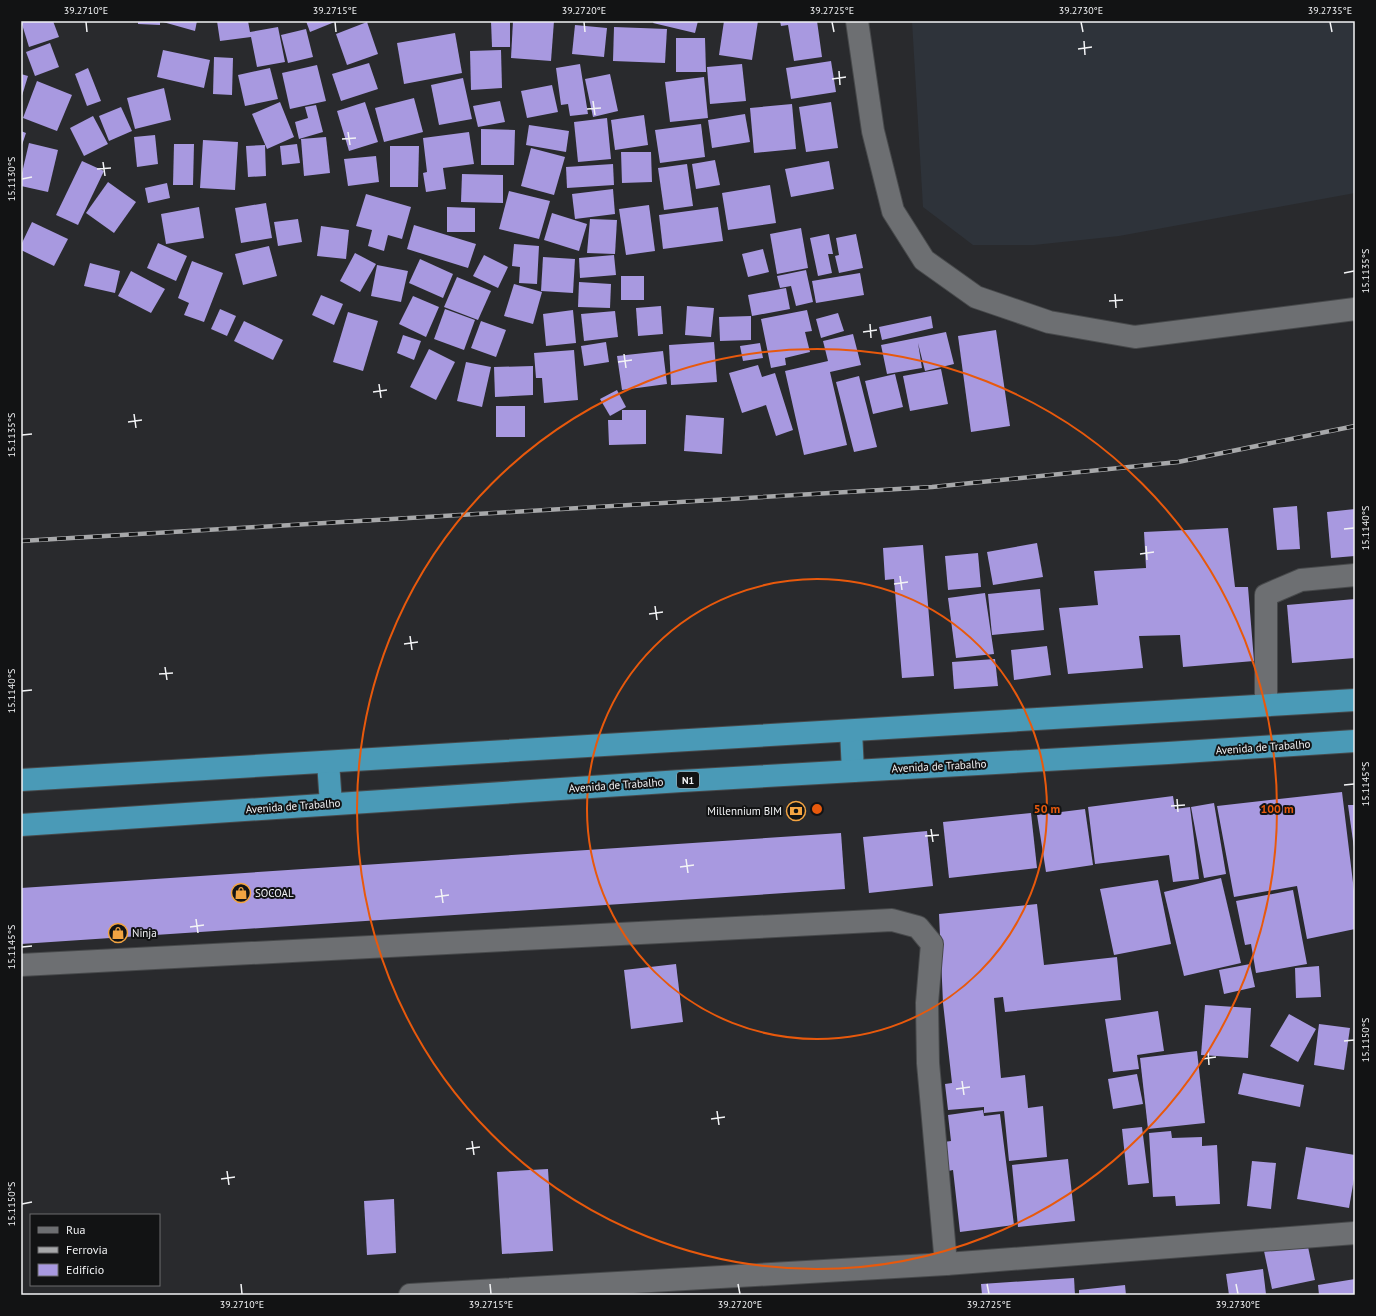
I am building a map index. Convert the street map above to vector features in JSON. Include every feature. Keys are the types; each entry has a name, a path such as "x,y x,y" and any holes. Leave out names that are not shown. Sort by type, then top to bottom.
{"highway":[{"path":"21,780 1355,700"},
{"path":"851,731 853,771"},
{"name":"Avenida de Trabalho","path":"21,825 853,771 1355,741"},
{"path":"328,762 330,804"}],"street":[{"path":"857,21 873,131 892,211 924,260 976,297 1049,322 1135,337 1355,309"},
{"path":"1266,705 1266,595 1301,580 1355,574"},
{"path":"21,965 892,920 918,927 932,944 927,1003 928,1063 946,1264"},
{"path":"410,1295 946,1264 1355,1233"}],"shaded area":[{"path":"912,21 1355,21 1355,193 1119,236 1034,245 973,245 923,207"}],"building":[{"path":"21,21 53,21 59,37 29,47"},
{"path":"138,21 160,21 160,25 138,24"},
{"path":"197,21 195,31 163,22"},
{"path":"217,21 248,21 250,32 278,27 285,62 257,67 251,37 220,41"},
{"path":"306,21 337,21 310,32"},
{"path":"491,21 510,21 510,47 492,47"},
{"path":"513,21 554,21 551,61 511,58"},
{"path":"654,21 698,21 695,33 653,23"},
{"path":"724,21 758,21 752,60 719,55"},
{"path":"780,21 817,21 822,57 794,61 788,25 781,26"},
{"path":"367,22 378,54 347,65 336,34"},
{"path":"575,25 607,28 604,57 572,54"},
{"path":"614,27 667,29 665,63 613,61"},
{"path":"306,29 313,57 288,63 281,35"},
{"path":"455,33 462,73 404,84 397,43"},
{"path":"676,38 705,38 706,72 676,72"},
{"path":"50,43 59,67 35,76 26,52"},
{"path":"163,50 210,60 204,88 157,77"},
{"path":"501,50 502,88 471,90 470,51"},
{"path":"214,57 233,58 232,95 213,94"},
{"path":"831,61 836,92 791,99 786,68"},
{"path":"369,63 378,89 341,101 332,74"},
{"path":"580,64 588,114 570,116 568,104 561,105 556,68"},
{"path":"742,64 746,101 710,104 707,67"},
{"path":"317,65 326,101 290,109 282,73"},
{"path":"88,68 101,101 87,106 75,74"},
{"path":"270,68 278,99 245,106 238,75"},
{"path":"21,74 28,76 21,99"},
{"path":"610,74 618,111 593,117 585,79"},
{"path":"704,77 708,118 670,122 665,82"},
{"path":"463,78 472,119 439,125 431,85"},
{"path":"37,81 72,95 57,131 23,118"},
{"path":"552,85 558,112 527,118 521,91"},
{"path":"164,88 171,120 135,129 127,98"},
{"path":"414,98 423,132 384,142 375,108"},
{"path":"500,101 505,122 478,127 473,106"},
{"path":"280,102 294,137 267,149 252,114"},
{"path":"365,102 378,142 349,151 337,111"},
{"path":"831,102 838,148 806,152 799,107"},
{"path":"792,104 796,149 754,153 750,108"},
{"path":"316,105 323,132 299,139 295,122 308,118 305,107"},
{"path":"121,107 132,131 109,141 99,116"},
{"path":"745,114 750,142 712,148 708,120"},
{"path":"644,115 648,145 615,150 611,120"},
{"path":"93,116 108,144 84,156 70,128"},
{"path":"607,118 611,159 578,162 574,122"},
{"path":"701,124 705,157 660,163 655,130"},
{"path":"529,125 569,131 566,152 526,145"},
{"path":"481,129 515,130 514,165 481,165"},
{"path":"21,131 26,133 21,148"},
{"path":"469,132 474,164 443,168 446,189 426,192 423,173 427,172 423,138"},
{"path":"155,135 158,164 137,167 134,137"},
{"path":"326,137 330,173 304,176 301,139"},
{"path":"203,140 238,142 235,190 200,188"},
{"path":"29,143 58,150 48,192 21,186 21,177"},
{"path":"174,144 194,144 193,185 173,185"},
{"path":"297,144 300,163 282,165 280,146"},
{"path":"265,145 266,176 248,177 246,146"},
{"path":"390,146 419,146 418,187 390,187"},
{"path":"531,148 565,157 554,195 521,186"},
{"path":"621,152 651,152 652,182 622,183"},
{"path":"376,156 379,182 348,186 344,159"},
{"path":"715,160 720,185 696,189 692,164"},
{"path":"82,161 104,171 78,225 56,215"},
{"path":"829,161 834,189 791,197 785,169"},
{"path":"613,164 614,185 567,188 566,167"},
{"path":"687,164 693,206 664,210 658,168"},
{"path":"462,174 503,175 503,203 461,202"},
{"path":"108,182 136,202 114,233 86,213"},
{"path":"167,183 170,198 148,203 145,188"},
{"path":"770,185 776,223 728,230 722,193"},
{"path":"613,189 615,214 575,219 572,194"},
{"path":"509,191 550,201 539,239 499,229"},
{"path":"366,194 411,207 402,239 388,235 384,251 368,246 372,230 356,226"},
{"path":"266,203 272,238 241,243 235,208"},
{"path":"649,205 655,251 626,255 619,209"},
{"path":"199,207 204,238 166,244 161,214"},
{"path":"447,207 475,208 475,232 447,232"},
{"path":"718,207 723,241 663,249 659,215"},
{"path":"552,213 587,224 579,251 544,240"},
{"path":"298,219 302,242 278,246 274,222"},
{"path":"590,219 617,220 615,254 587,253"},
{"path":"32,222 68,239 54,266 21,250 21,245"},
{"path":"414,225 476,244 468,268 407,249"},
{"path":"321,226 349,230 346,259 317,256"},
{"path":"801,228 808,268 777,274 770,234"},
{"path":"829,234 833,254 828,254 832,273 818,276 810,238"},
{"path":"856,234 863,268 839,273 835,256 839,255 836,238"},
{"path":"158,243 187,256 176,281 147,268"},
{"path":"514,244 539,246 537,284 519,283 520,267 512,266"},
{"path":"269,246 277,276 243,285 235,254"},
{"path":"763,249 769,272 748,277 742,254"},
{"path":"355,253 376,264 360,292 340,281"},
{"path":"484,255 508,267 498,288 473,276"},
{"path":"614,255 616,275 580,278 579,258"},
{"path":"543,257 575,259 573,293 541,291"},
{"path":"420,259 453,274 443,298 409,283"},
{"path":"192,261 223,273 204,322 184,315 189,303 178,298"},
{"path":"90,263 120,271 115,293 84,286"},
{"path":"377,265 408,271 401,302 371,296"},
{"path":"806,270 813,302 796,306 791,286 780,288 777,276"},
{"path":"131,271 165,289 151,313 118,296"},
{"path":"860,273 864,295 816,303 812,281"},
{"path":"621,276 644,276 644,300 621,300"},
{"path":"457,277 491,291 478,320 444,307"},
{"path":"579,282 611,284 610,308 578,307"},
{"path":"514,284 542,292 533,324 504,316"},
{"path":"786,288 790,309 752,316 748,295"},
{"path":"321,295 343,304 334,325 312,315"},
{"path":"413,296 439,307 426,337 399,324"},
{"path":"661,306 663,334 638,336 636,308"},
{"path":"687,306 714,308 711,337 685,335"},
{"path":"220,309 236,316 227,336 211,329"},
{"path":"445,309 475,320 464,350 434,339"},
{"path":"573,310 576,343 546,346 543,314"},
{"path":"807,310 812,331 805,332 810,352 785,358 786,365 771,368 761,319"},
{"path":"615,311 618,337 584,341 581,314"},
{"path":"348,312 378,321 363,371 333,362"},
{"path":"838,313 844,331 821,338 816,319"},
{"path":"751,316 751,340 720,341 719,317"},
{"path":"931,316 933,328 882,340 879,327"},
{"path":"244,321 283,340 273,360 234,341"},
{"path":"481,321 506,330 496,357 471,348"},
{"path":"996,330 1010,426 971,432 958,336"},
{"path":"946,332 954,364 925,371 918,343 922,368 887,374 881,345"},
{"path":"853,334 861,365 830,372 847,445 804,455 785,371 828,361 823,341"},
{"path":"403,335 421,341 414,360 397,353"},
{"path":"606,342 609,362 584,366 581,346"},
{"path":"714,342 717,382 671,385 669,345"},
{"path":"760,343 763,358 743,361 740,346"},
{"path":"429,349 455,362 436,400 410,387"},
{"path":"574,350 578,400 544,403 542,378 536,378 534,353"},
{"path":"663,351 667,384 622,390 617,356"},
{"path":"466,362 491,367 482,407 457,401"},
{"path":"758,365 762,377 775,373 793,430 776,436 766,405 742,413 729,373"},
{"path":"533,366 533,395 495,397 494,367"},
{"path":"941,369 948,404 910,411 903,376"},
{"path":"895,374 903,407 873,414 865,381"},
{"path":"859,376 877,447 854,452 836,382"},
{"path":"617,390 626,407 610,416 600,399"},
{"path":"496,406 525,406 525,437 496,437"},
{"path":"622,410 646,410 646,444 609,445 608,420 622,420"},
{"path":"686,415 724,418 722,454 684,451"},
{"path":"1297,506 1300,549 1277,550 1273,508"},
{"path":"1355,509 1355,556 1331,558 1327,512"},
{"path":"1228,528 1235,587 1248,587 1254,661 1183,667 1180,635 1139,636 1143,668 1068,674 1059,608 1098,605 1094,571 1146,568 1144,532"},
{"path":"1037,543 1043,577 993,585 987,552"},
{"path":"923,545 934,676 902,678 894,579 885,580 883,548"},
{"path":"978,553 981,587 948,590 945,556"},
{"path":"1040,589 1044,630 992,635 988,594"},
{"path":"985,593 994,654 956,658 948,598"},
{"path":"1355,599 1355,658 1292,663 1287,605"},
{"path":"1047,646 1051,675 1014,680 1011,650"},
{"path":"995,659 998,686 954,689 952,662"},
{"path":"1342,792 1355,899 1355,929 1307,939 1297,886 1234,897 1217,806"},
{"path":"1173,796 1175,809 1190,807 1199,879 1173,882 1169,855 1095,864 1088,807"},
{"path":"1214,803 1226,874 1204,878 1191,807"},
{"path":"1348,805 1355,805 1355,848 1354,848"},
{"path":"1085,809 1093,865 1046,872 1037,815"},
{"path":"1031,813 1037,868 949,878 943,822"},
{"path":"927,831 933,886 869,893 863,837"},
{"path":"841,833 845,889 21,944 21,888"},
{"path":"1221,878 1241,963 1184,976 1164,892"},
{"path":"1158,880 1171,944 1114,955 1100,889"},
{"path":"1293,890 1307,964 1256,973 1251,944 1245,945 1236,901"},
{"path":"1037,904 1044,965 1117,957 1121,1000 1005,1012 1003,997 994,998 1001,1078 1025,1075 1028,1108 1043,1106 1047,1157 1009,1161 1004,1111 984,1113 984,1107 948,1110 945,1084 952,1083 943,1003 939,914"},
{"path":"676,964 683,1022 631,1029 624,970"},
{"path":"1250,964 1255,987 1224,994 1219,970"},
{"path":"1319,966 1321,997 1296,998 1295,968"},
{"path":"1205,1005 1251,1008 1248,1058 1201,1055"},
{"path":"1158,1011 1164,1051 1137,1055 1139,1069 1113,1072 1105,1019"},
{"path":"1289,1014 1316,1029 1298,1062 1270,1046"},
{"path":"1319,1024 1350,1028 1344,1070 1314,1065"},
{"path":"1197,1051 1205,1123 1148,1129 1140,1058"},
{"path":"1243,1073 1304,1085 1300,1107 1238,1094"},
{"path":"1137,1074 1143,1104 1113,1109 1108,1079"},
{"path":"983,1110 984,1116 1000,1114 1014,1225 960,1232 953,1170 948,1171 944,1142 951,1141 948,1115"},
{"path":"1142,1127 1149,1183 1128,1185 1122,1129"},
{"path":"1171,1131 1172,1138 1202,1137 1202,1146 1217,1145 1220,1204 1176,1206 1175,1196 1153,1197 1149,1133"},
{"path":"1306,1147 1355,1155 1355,1173 1349,1208 1297,1199"},
{"path":"1068,1159 1075,1221 1018,1227 1012,1165"},
{"path":"1252,1161 1276,1163 1271,1209 1247,1206"},
{"path":"548,1169 553,1251 502,1254 497,1172"},
{"path":"394,1199 396,1253 367,1255 364,1201"},
{"path":"1307,1242 1315,1280 1272,1289 1264,1251"},
{"path":"1263,1269 1266,1294 1229,1295 1226,1274"},
{"path":"1074,1278 1075,1295 982,1295 981,1284"},
{"path":"1355,1279 1355,1295 1319,1295 1318,1285"},
{"path":"1125,1285 1126,1295 1079,1295 1079,1290"}],"railway":[{"path":"21,541 932,487 1178,462 1355,426"}],"place":[{"name":"Millennium BIM","path":"796,811"},
{"name":"SOCOAL","path":"241,893"},
{"name":"Ninja","path":"118,933"}]}
